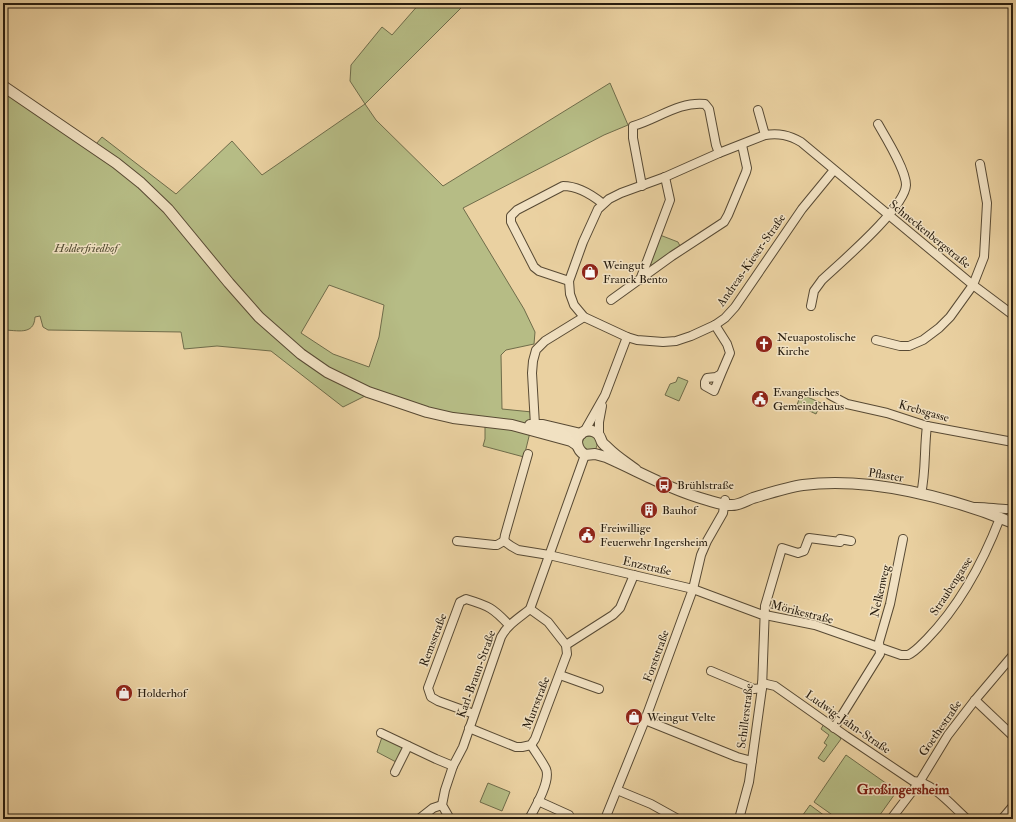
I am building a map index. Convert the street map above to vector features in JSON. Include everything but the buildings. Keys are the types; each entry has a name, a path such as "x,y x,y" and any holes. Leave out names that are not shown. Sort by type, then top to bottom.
{"street":[{"path":"3,86 116,163 142,183 168,209 259,317 302,354 327,372 383,398 427,412 453,418 512,425 543,425 583,433 592,431 610,450 636,470"},
{"path":"642,186 633,126 686,106 705,104 709,109 719,153"},
{"path":"758,110 765,135"},
{"path":"811,306 814,291 822,280 889,216 902,196 906,186 902,169 878,124"},
{"path":"569,280 539,271 534,267 510,222 511,216 517,210 563,186 593,196 602,203 620,193 665,178 719,153 765,135 784,134 792,137 801,142 834,170"},
{"path":"611,300 672,256 724,222 747,168 742,145"},
{"path":"876,340 900,346 909,346 923,340 939,328 950,317 974,285 984,257 987,203 980,164"},
{"name":"Schneckenbergstraße","path":"834,170 974,285 1013,315"},
{"name":"Andreas-Kieser-Straße","path":"602,203 583,242 569,280 570,294 574,305 584,316 627,338 651,342 676,340 691,336 715,325 725,318 735,307 802,209 834,170"},
{"path":"639,281 670,200 665,178"},
{"path":"535,425 532,373 536,350 545,340 584,316"},
{"path":"715,325 727,344 730,353 721,374"},
{"path":"627,338 605,396 599,422 602,446 590,454 549,555 530,609 548,622 566,644 613,615 620,608 634,575"},
{"name":"Krebsgasse","path":"830,395 847,404 887,413 927,426 1013,442"},
{"path":"577,445 577,440 583,433 605,396"},
{"path":"512,425 571,441 577,445 581,452 606,457 636,470"},
{"path":"921,494 927,426"},
{"path":"457,541 494,545 504,541 528,454"},
{"name":"Pflaster","path":"636,470 681,492 711,501 725,502 753,499 800,485 838,483 870,485 921,494 971,508 1013,524"},
{"name":"Forststraße","path":"605,819 645,720 692,589 701,555 722,513 725,502"},
{"path":"971,508 985,506 994,509 1013,509"},
{"name":"Straubengasse","path":"908,655 922,644 940,626 983,558 1000,518"},
{"name":"Schillerstraße","path":"739,819 752,761 762,687 765,606 782,548 798,553 804,551 809,538 840,542 840,539 851,540"},
{"name":"Nelkenweg","path":"834,728 880,654 879,642 890,604 903,539"},
{"name":"Enzstraße","path":"504,541 518,550 549,555 692,589"},
{"name":"Mörikestraße","path":"692,589 764,615 815,625 901,655 908,655"},
{"name":"Remsstraße","path":"474,714 438,701 431,697 428,688 460,602 466,599 485,605 496,611 509,625"},
{"name":"Karl-Braun-Straße","path":"442,805 445,790 463,746 501,637 509,625 530,609"},
{"name":"Murrstraße","path":"469,728 516,747 531,745 560,675 567,654 566,644"},
{"name":"Goethestraße","path":"892,819 920,781 948,735 1013,655"},
{"name":"Ludwig-Jahn-Straße","path":"710,671 754,689 775,686 908,778 913,781 926,783 967,819"},
{"name":"Murrstraße","path":"560,675 599,689"},
{"path":"975,700 1013,736"},
{"path":"645,720 737,757 752,761"},
{"path":"381,733 454,766"},
{"path":"529,819 538,801 547,775 546,770 531,745"},
{"path":"395,772 408,746"},
{"path":"617,790 651,804 678,819"},
{"path":"538,801 569,815"},
{"path":"419,819 433,808 442,805 450,819"},
{"path":"1002,819 1013,806"}],"green space":[{"path":"420,3 466,3 365,104 350,81 351,65 382,27 392,35"},
{"name":"Holderfriedhof","path":"610,83 628,125 604,135 463,208 524,309 535,332 534,344 506,350 501,355 502,409 532,412 533,420 524,457 483,446 485,439 485,426 367,395 343,407 271,351 217,346 184,349 181,332 48,330 43,327 40,316 35,317 32,327 24,331 3,330 3,90 91,150 102,137 176,194 232,141 262,175 365,104 376,120 443,186","holes":["329,285 384,305 379,337 369,367 333,354 301,333"]},
{"path":"660,235 678,242 681,248 656,266 651,265 649,261"},
{"path":"678,377 688,381 679,401 665,395 670,384 676,382"},
{"path":"801,394 821,403 816,414 797,405"},
{"path":"590,436 596,440 596,448 595,450 584,451 581,441 585,437"},
{"path":"824,724 841,739 824,762 818,758 827,745 824,743 829,735 821,729"},
{"path":"382,737 402,746 403,748 396,762 377,752"},
{"path":"846,755 897,791 877,819 838,819 814,802"},
{"path":"488,783 510,792 502,811 480,802"},
{"path":"810,805 829,819 800,819"}],"place":[{"name":"Weingut Franck Bento","path":"590,272"},
{"name":"Neuapostolische Kirche","path":"764,344"},
{"name":"Evangelisches Gemeindehaus","path":"760,399"},
{"name":"Brühlstraße","path":"664,485"},
{"name":"Bauhof","path":"649,510"},
{"name":"Freiwillige Feuerwehr Ingersheim","path":"587,535"},
{"name":"Holderhof","path":"124,693"},
{"name":"Weingut Velte","path":"634,717"}],"district":[{"name":"Großingersheim","path":"903,789"}]}
